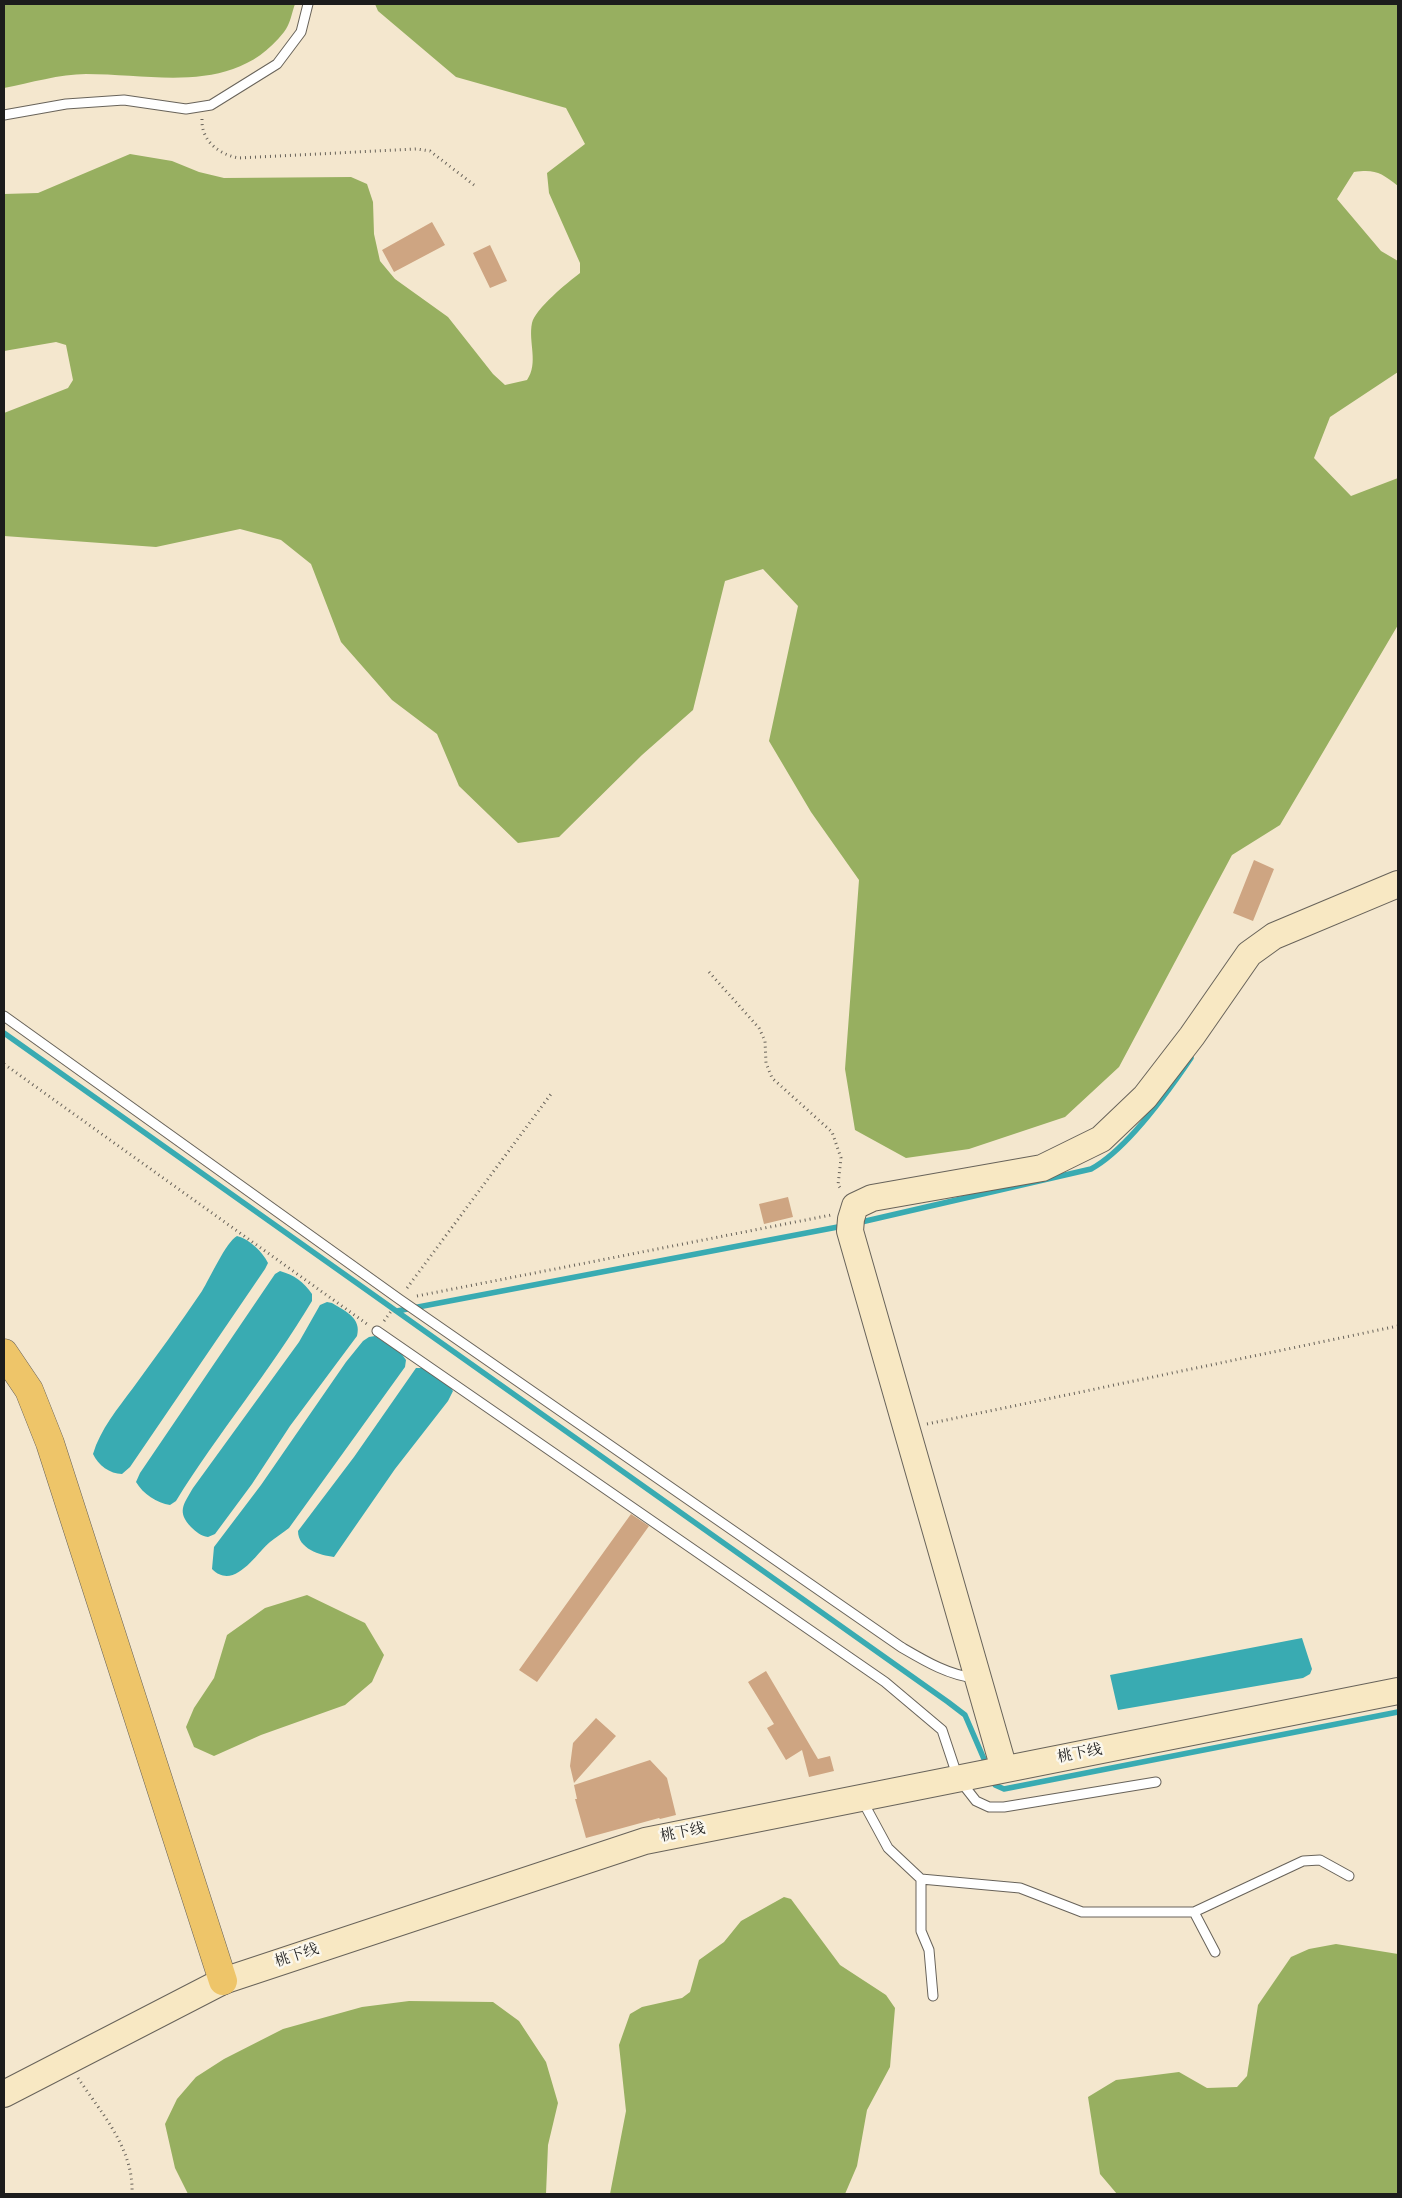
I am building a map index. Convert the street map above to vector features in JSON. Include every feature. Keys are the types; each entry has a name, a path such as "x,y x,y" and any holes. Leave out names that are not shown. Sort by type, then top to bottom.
{"highway":[{"path":"4,1353 29,1390 50,1443 223,1981"}],"main road":[{"path":"1004,1769 850,1231 850,1219 855,1206 872,1198 1042,1168 1101,1139 1145,1097 1192,1036 1249,954 1274,936 1398,884"},
{"name":"桃下线","path":"4,2094 223,1981 645,1840 1398,1691"}],"lane":[{"path":"4,115 66,104 124,100 186,109 211,104 277,64 301,32 308,4"},
{"path":"4,1016 399,1300 901,1647 926,1662 958,1676 978,1678"},
{"path":"377,1331 885,1682 942,1730 958,1778 976,1800 989,1807 1004,1807 1156,1782"},
{"path":"861,1797 888,1848 921,1879 1020,1888 1082,1912 1194,1912 1302,1861 1320,1860 1349,1876"},
{"path":"921,1879 921,1931 929,1950 933,1996"},
{"path":"1194,1912 1215,1952"}],"path":[{"path":"203,106 201,123 210,144 224,155 238,158 417,149 430,151 474,185"},
{"path":"399,1300 837,1214 855,1206 838,1185 841,1158 832,1132 772,1078 766,1063 765,1041 759,1028 709,972"},
{"path":"4,1064 377,1331 551,1094"},
{"path":"907,1428 1398,1326"},
{"path":"67,2061 126,2152 132,2194"}],"green space":[{"path":"4,4 295,4 286,29 264,52 242,66 218,73 166,78 76,74 4,88"},
{"path":"375,4 1398,4 1398,186 1378,173 1368,171 1354,172 1337,199 1381,251 1398,261 1398,372 1330,417 1314,458 1351,496 1398,478 1398,625 1280,825 1232,855 1119,1067 1065,1117 969,1149 906,1158 855,1130 845,1069 859,880 811,812 769,741 798,606 763,569 725,581 693,710 642,755 559,837 518,843 459,786 437,734 392,700 341,642 311,564 281,540 240,529 156,547 4,536 4,413 68,388 73,380 66,345 56,342 4,351 4,194 38,193 130,154 172,161 199,172 224,178 351,177 367,184 373,202 374,234 380,261 395,279 448,317 493,374 505,385 527,380 533,360 531,330 534,317 553,296 580,273 580,263 549,193 547,173 585,144 566,108 456,77 378,11"},
{"path":"307,1595 365,1623 384,1655 372,1682 345,1705 261,1735 214,1756 194,1747 186,1727 194,1708 214,1678 227,1635 265,1608"},
{"path":"784,1897 791,1899 840,1965 886,1995 895,2008 890,2067 867,2110 857,2166 845,2194 610,2194 626,2111 619,2045 630,2014 642,2007 682,1998 690,1992 699,1960 724,1942 741,1921"},
{"path":"1336,1944 1398,1954 1398,2194 1117,2194 1100,2174 1088,2097 1116,2080 1179,2072 1207,2088 1237,2087 1247,2076 1258,2005 1291,1957 1309,1949"},
{"path":"409,2001 493,2002 519,2021 546,2062 558,2103 548,2145 546,2194 188,2194 175,2168 165,2124 177,2099 196,2077 224,2059 283,2029 362,2007"}],"water":[{"path":"237,1236 255,1246 262,1254 268,1263 265,1269 130,1467 122,1474 109,1471 98,1462 93,1454 100,1436 194,1303 228,1245"},
{"path":"280,1271 294,1277 306,1286 312,1294 312,1301 176,1501 170,1505 155,1500 146,1494 136,1482 140,1473 275,1274"},
{"path":"327,1302 342,1309 355,1320 358,1330 357,1336 290,1426 252,1484 215,1534 208,1537 201,1535 191,1527 184,1517 183,1508 186,1499 299,1342 320,1305"},
{"path":"375,1336 401,1353 406,1360 405,1367 289,1528 270,1542 244,1569 228,1576 220,1575 212,1569 214,1547 261,1485 346,1362 363,1341"},
{"path":"416,1368 424,1368 450,1387 453,1391 448,1401 395,1469 334,1557 322,1555 311,1550 302,1542 298,1531 354,1457"},
{"path":"1302,1638 1312,1669 1310,1674 1303,1678 1118,1710 1110,1675"}],"building":[{"path":"432,222 445,245 394,272 382,250"},
{"path":"490,245 507,281 490,288 473,253"},
{"path":"1254,860 1274,869 1253,921 1233,913"},
{"path":"788,1197 793,1217 764,1224 759,1204"},
{"path":"631,1514 649,1526 537,1682 519,1670"},
{"path":"766,1671 818,1759 830,1756 834,1771 809,1777 802,1750 786,1760 767,1728 774,1724 748,1682"},
{"path":"596,1718 616,1736 574,1783 570,1766 573,1743"},
{"path":"650,1760 667,1778 676,1815 586,1838 575,1799 577,1799 574,1785"}],"waterway":[{"path":"4,1033 948,1702 965,1715 987,1766"},
{"path":"857,1223 1091,1169 1118,1148 1146,1119 1191,1058"},
{"path":"397,1311 843,1226"},
{"path":"993,1779 995,1785 1004,1789 1398,1712"}]}
